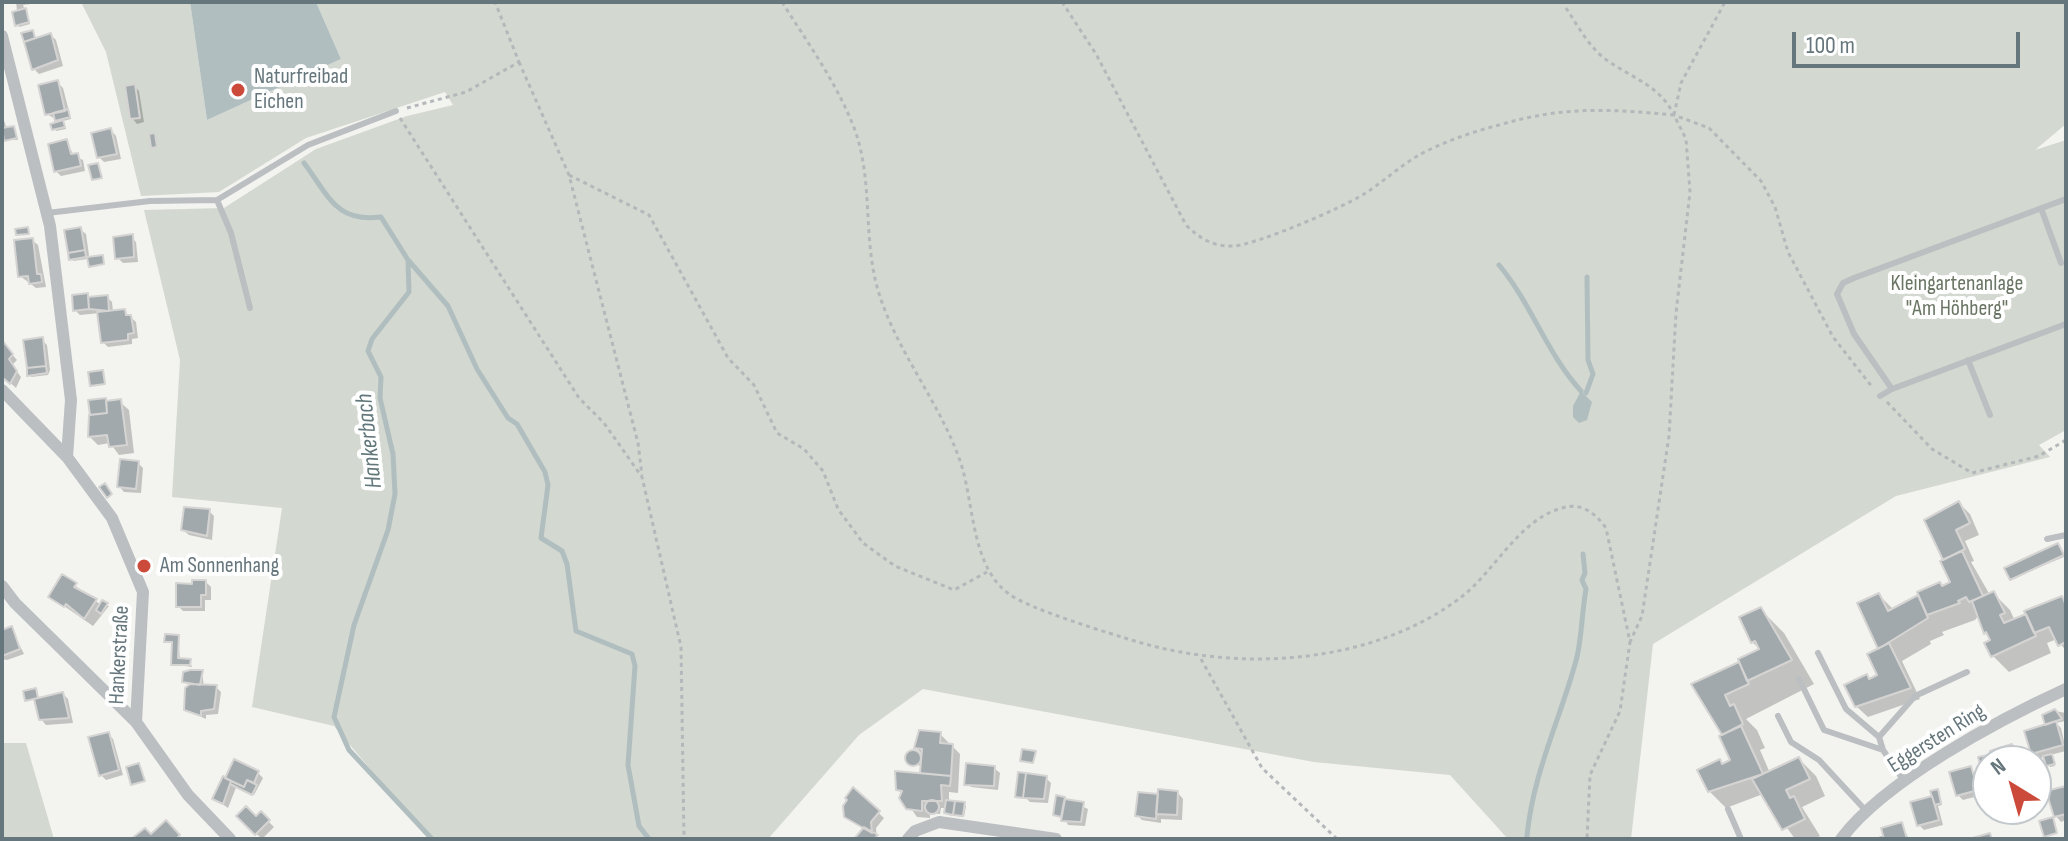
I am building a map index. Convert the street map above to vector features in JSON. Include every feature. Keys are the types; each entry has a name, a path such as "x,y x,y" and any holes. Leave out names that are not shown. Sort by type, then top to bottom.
{"street":[{"path":"2,36 47,213 71,400 67,457"},
{"name":"Hankerstraße","path":"2,390 67,457 112,518 143,592 136,722 188,795 230,839"},
{"path":"2,586 8,604 136,722"},
{"name":"Eggersten Ring","path":"1841,839 1904,781 1958,746 2066,689"},
{"path":"908,839 915,831 939,822 1056,839"}],"lane":[{"path":"47,213 150,201 217,200 308,145 396,111"},
{"path":"1892,389 1854,334 1837,294 1838,288 1854,278 2066,199"},
{"path":"217,200 231,233 250,308"},
{"path":"2041,208 2061,263"},
{"path":"1880,396 2066,324"},
{"path":"1968,360 1990,415"},
{"path":"2047,539 2066,535"},
{"path":"1818,653 1846,709 1879,737 1883,750 1904,781"},
{"path":"1879,737 1915,696 1967,672"},
{"path":"1799,679 1824,730 1883,750"},
{"path":"1778,716 1791,742 1819,760 1868,813"},
{"path":"1728,809 1741,839"}],"path":[{"path":"495,2 569,175 634,428 642,477 681,647 684,839"},
{"path":"782,2 840,92 857,137 876,284 889,319 961,464 988,572 1009,594 1137,642 1200,657 1307,655 1374,641 1423,621 1460,598 1543,517 1562,508 1580,507 1595,513 1606,528 1630,642"},
{"path":"1062,2 1096,54 1186,225 1199,239 1218,245 1237,246 1262,238 1350,201 1419,155 1498,125 1542,114 1621,108 1674,115"},
{"path":"1674,115 1681,83 1725,2"},
{"path":"1566,8 1606,59 1656,89 1666,99 1686,139 1690,192 1676,313 1669,436 1642,616 1630,642 1620,711 1590,775 1587,839"},
{"path":"519,62 466,92 396,111 579,398 604,423 642,477"},
{"path":"569,175 649,215 728,358 754,385 777,433 804,449 823,471 838,509 863,543 895,566 954,590 988,572"},
{"path":"1200,657 1262,768 1337,839"}],"green space":[{"name":"Kleingartenanlage \"Am Höhberg\"","path":"81,2 190,2 207,120 341,59 316,2 2066,2 2066,124 2035,150 2066,140 2066,430 2039,445 2050,457 1896,496 1653,644 1631,839 1508,839 1450,775 1314,762 923,689 859,735 768,839 429,839 334,726 252,707 282,508 172,497 180,360 144,210 224,208 316,149 407,116 453,105 445,92 306,138 219,192 141,196 106,52"},
{"path":"2,743 26,743 54,839 2,839"}],"shaded area":[{"name":"Naturfreibad Eichen","path":"190,2 316,2 341,59 207,120"},
{"path":"1581,391 1592,402 1587,420 1579,423 1573,417 1573,406"}],"building":[{"path":"26,8 29,22 15,26 12,12"},
{"path":"33,30 35,38 24,42 21,33"},
{"path":"51,33 58,60 32,70 24,42"},
{"path":"58,80 65,111 45,115 38,85"},
{"path":"135,84 140,118 130,119 125,86"},
{"path":"68,109 70,117 55,121 53,113"},
{"path":"63,120 65,127 52,130 50,124"},
{"path":"14,126 17,138 4,141 2,128"},
{"path":"111,128 117,154 97,158 91,133"},
{"path":"155,133 157,147 151,148 149,134"},
{"path":"67,139 71,154 78,153 81,166 54,172 48,144"},
{"path":"98,163 102,178 92,180 88,165"},
{"path":"28,227 29,234 16,235 15,229"},
{"path":"81,227 85,250 68,253 64,230"},
{"path":"133,234 134,257 115,259 113,237"},
{"path":"33,238 37,274 41,274 42,282 29,284 28,276 18,277 14,240"},
{"path":"85,250 86,257 69,260 68,253"},
{"path":"103,255 104,264 89,267 87,257"},
{"path":"88,293 89,309 73,311 72,295"},
{"path":"108,295 109,311 89,309 88,297"},
{"path":"125,309 126,315 131,315 134,333 128,334 128,340 101,343 97,312"},
{"path":"43,337 46,366 27,368 23,340"},
{"path":"2,340 13,354 9,359 17,371 10,384 2,377"},
{"path":"46,366 47,373 27,376 27,368"},
{"path":"103,370 105,384 90,386 88,372"},
{"path":"106,398 107,413 90,415 88,400"},
{"path":"121,399 127,445 109,447 107,435 88,437 89,415 107,413 106,401"},
{"path":"120,459 139,461 136,489 117,487"},
{"path":"105,483 112,494 107,498 99,487"},
{"path":"1959,501 1970,523 1956,530 1965,549 1943,560 1924,520"},
{"path":"184,507 210,509 207,536 181,530"},
{"path":"2058,543 2064,555 2010,580 2004,568"},
{"path":"1962,551 1983,596 1969,602 1966,597 1958,601 1960,603 1927,615 1917,592 1940,582 1942,586 1950,582 1940,561"},
{"path":"62,574 77,583 74,587 97,599 84,619 66,604 64,607 48,597"},
{"path":"192,580 206,580 206,595 201,595 201,607 176,607 176,583 192,584"},
{"path":"1994,591 2005,613 2000,615 2004,623 2026,614 2036,636 1991,657 1984,643 1990,640 1986,632 1984,634 1972,601"},
{"path":"1879,593 1888,611 1918,595 1928,618 1878,649 1857,603"},
{"path":"2062,596 2066,605 2066,642 2058,646 2049,627 2034,633 2024,611"},
{"path":"102,600 108,603 101,614 96,610"},
{"path":"1761,607 1792,660 1747,681 1738,659 1759,649 1755,641 1751,643 1739,617"},
{"path":"12,626 20,649 2,656 2,630"},
{"path":"165,634 179,635 178,658 191,659 190,665 171,665 172,642 164,642"},
{"path":"1889,643 1911,688 1855,707 1844,685 1867,674 1869,679 1877,675 1867,654"},
{"path":"1739,662 1749,684 1725,695 1730,706 1734,704 1743,724 1722,735 1691,684"},
{"path":"203,670 200,685 182,682 183,672"},
{"path":"190,684 217,685 214,709 201,711 201,716 184,710 185,688"},
{"path":"36,688 38,698 25,701 23,691"},
{"path":"63,692 69,718 39,720 34,699"},
{"path":"2055,709 2062,719 2045,725 2042,715"},
{"path":"2056,721 2063,745 2052,748 2052,745 2028,745 2024,731"},
{"path":"1741,726 1763,774 1708,792 1697,770 1720,759 1722,764 1730,760 1719,736"},
{"path":"919,730 941,732 940,743 953,744 951,776 920,773 922,749 914,748"},
{"path":"109,732 119,770 99,776 88,737"},
{"path":"1022,749 1036,751 1033,763 1020,761"},
{"path":"913,750 919,752 919,764 913,766 907,764 905,758 907,752"},
{"path":"1799,757 1810,779 1786,790 1790,798 1794,796 1805,819 1782,830 1752,779"},
{"path":"234,759 259,771 254,783 247,780 244,787 225,778"},
{"path":"139,763 145,781 131,785 126,767"},
{"path":"966,763 995,766 994,786 964,785"},
{"path":"1971,766 1972,792 1956,796 1949,772"},
{"path":"895,771 951,776 950,786 941,785 942,801 922,801 922,811 906,809 899,798 902,791 896,790"},
{"path":"1018,772 1026,773 1023,798 1015,797"},
{"path":"1026,773 1047,776 1044,799 1023,798"},
{"path":"223,776 231,781 223,804 212,799"},
{"path":"247,780 257,785 252,795 230,784 231,781 244,787"},
{"path":"2066,786 2066,814 2054,817 2052,790"},
{"path":"853,787 880,811 871,822 872,833 844,817 845,798"},
{"path":"1158,789 1178,791 1177,815 1156,814"},
{"path":"1938,789 1941,803 1935,805 1930,791"},
{"path":"1138,792 1158,794 1156,819 1135,816"},
{"path":"1056,795 1065,797 1061,817 1053,815"},
{"path":"1932,796 1939,820 1917,826 1910,802"},
{"path":"1065,799 1084,802 1081,822 1061,821"},
{"path":"932,800 939,807 932,814 925,807"},
{"path":"946,800 955,801 953,815 944,813"},
{"path":"955,801 965,802 963,816 953,815"},
{"path":"246,806 256,816 261,811 270,820 255,835 236,816"},
{"path":"2052,817 2057,833 2044,837 2040,825 2052,825"},
{"path":"166,820 180,835 176,839 131,839 145,828 151,834"},
{"path":"1902,822 1907,839 1884,839 1881,828"},
{"path":"864,827 878,835 874,839 854,839"},
{"path":"1990,833 1992,839 1969,839"}],"waterway":[{"name":"Hankerbach","path":"304,163 327,196 343,211 366,218 381,217 408,260 409,292 372,339 368,351 381,377 380,398 393,454 395,494 388,530 354,625 334,717 349,750 432,839"},
{"path":"409,261 448,306 477,369 508,418 517,424 545,472 548,485 541,538 562,551 567,564 576,631 632,654 635,666 628,765 639,826 649,839"},
{"path":"1499,265 1521,296 1558,361 1581,391"},
{"path":"1586,393 1593,374 1588,360 1587,277"},
{"path":"1527,836 1535,789 1579,649 1586,589 1582,580 1585,573 1583,554"}],"place":[{"name":"Naturfreibad Eichen","path":"238,90"},
{"name":"Am Sonnenhang","path":"144,566"}]}
